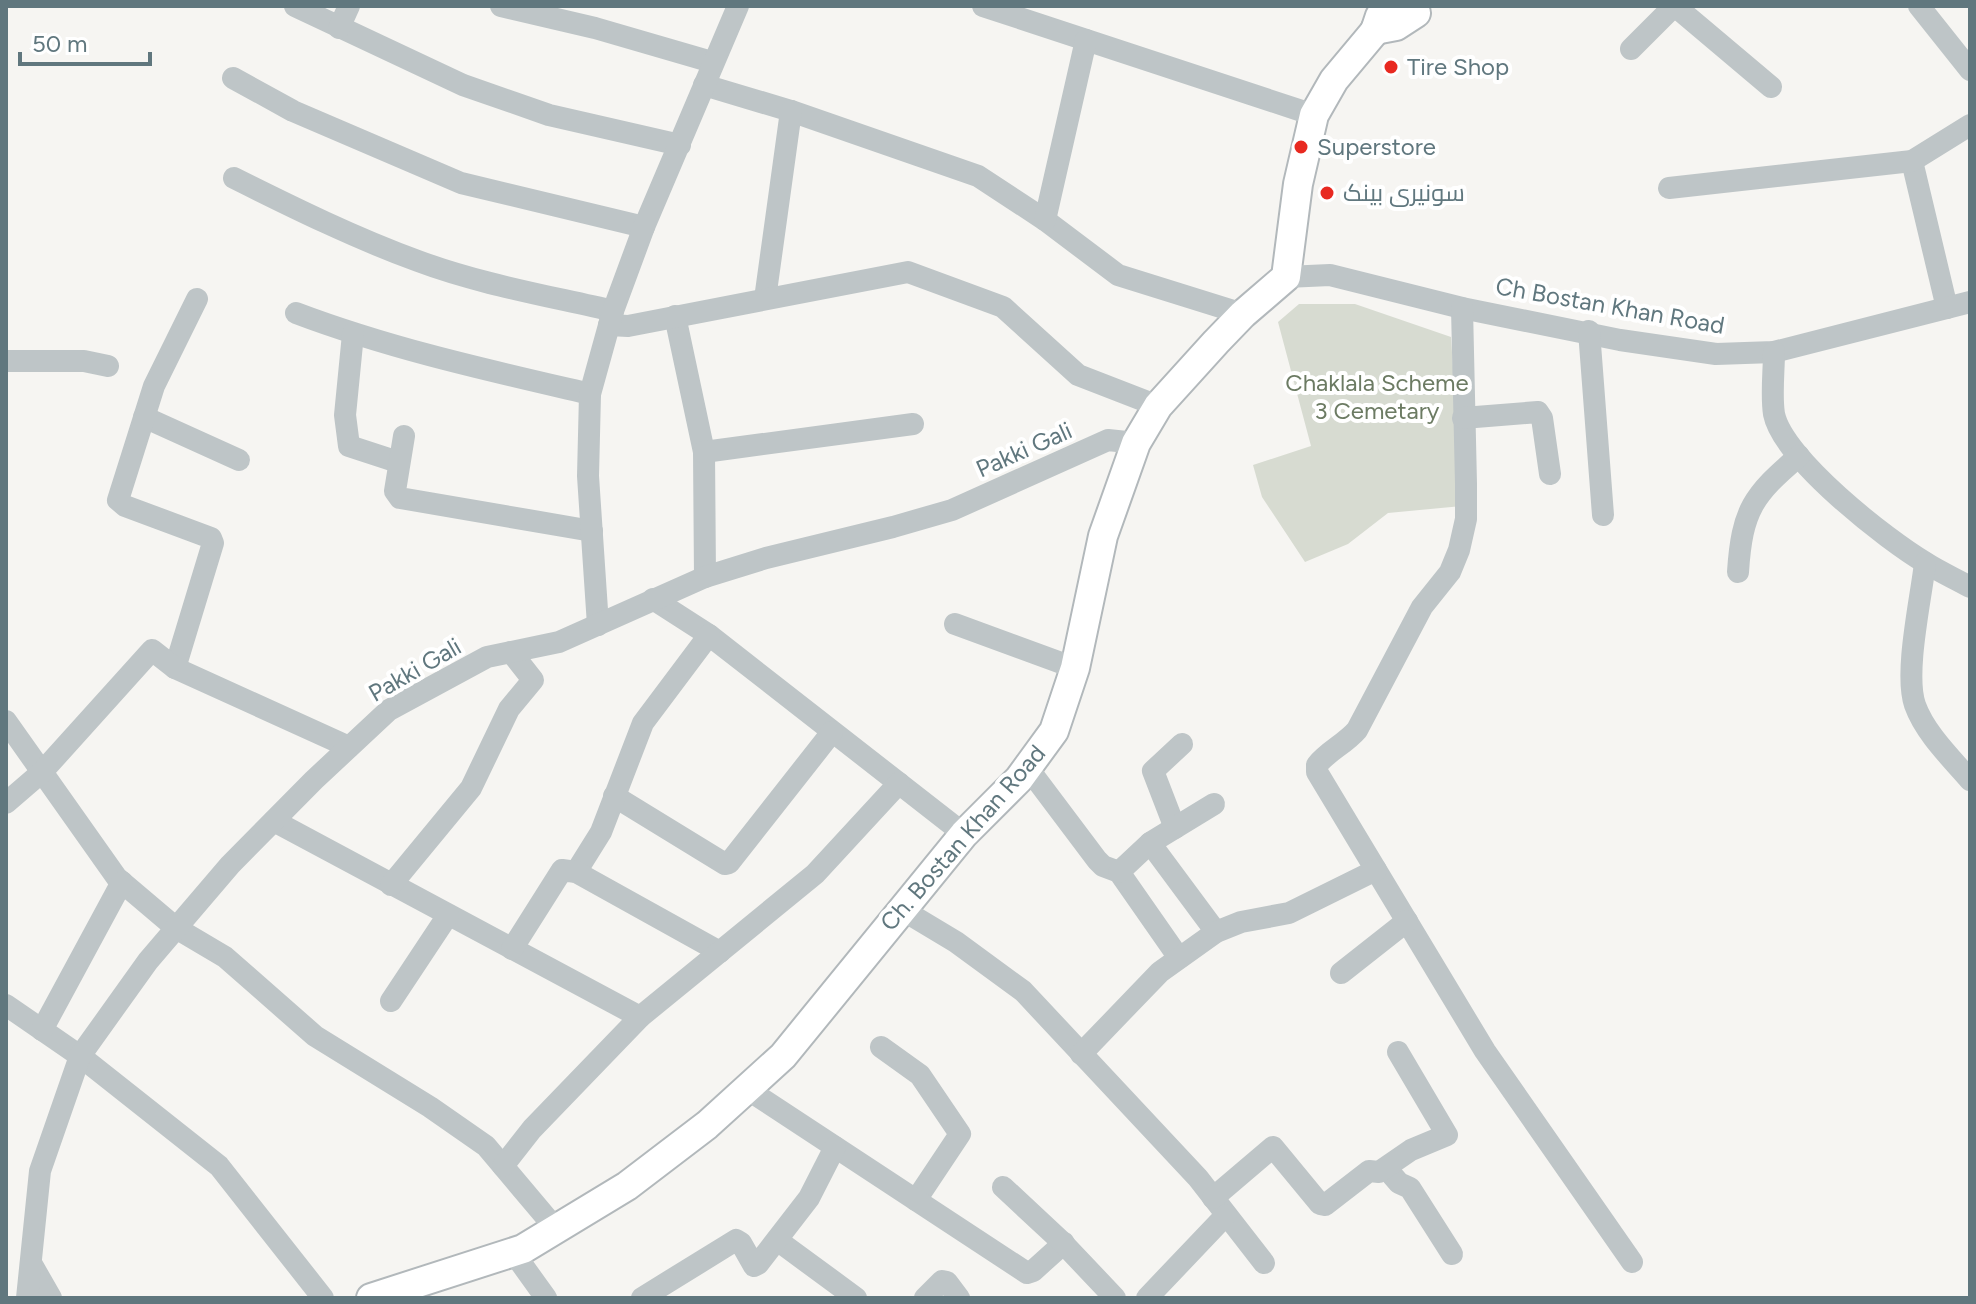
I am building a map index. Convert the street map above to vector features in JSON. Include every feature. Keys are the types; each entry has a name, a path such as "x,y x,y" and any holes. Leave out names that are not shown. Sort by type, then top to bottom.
{"main road":[{"path":"1286,277 1298,184 1314,115 1334,80 1394,14"},
{"name":"Ch. Bostan Khan Road","path":"371,1298 523,1249 627,1186 707,1125 783,1056 901,909 964,834 1027,767 1054,731 1075,668 1103,536 1136,443 1158,406 1243,314 1286,277"}],"street":[{"path":"295,6 463,85 549,115 680,145"},
{"path":"339,28 349,6"},
{"path":"501,6 595,28 712,62"},
{"path":"598,625 588,476 590,394 611,318 644,227 738,6"},
{"path":"983,6 1314,115"},
{"path":"1631,49 1674,6 1771,87"},
{"path":"1919,6 1970,70"},
{"path":"1045,220 1086,40"},
{"path":"233,78 293,111 461,183 644,227"},
{"path":"704,85 791,111 978,176 1045,220 1118,275 1243,314"},
{"path":"765,299 791,111"},
{"path":"1669,188 1808,175 1912,161 1970,125"},
{"path":"1912,161 1947,308"},
{"path":"234,178 420,262 517,289 628,326 908,272 1003,307 1078,375 1158,406"},
{"name":"Ch Bostan Khan Road","path":"1286,277 1330,275 1462,308 1589,331 1620,340 1716,354 1774,352 1970,302"},
{"path":"175,668 213,543 211,538 125,506 118,500 154,386 197,299"},
{"path":"1462,308 1466,519 1459,550 1450,572 1422,607 1357,730 1347,742 1324,756 1317,765 1317,772 1485,1051 1632,1262"},
{"path":"296,313 353,334 496,373 590,394"},
{"path":"675,316 704,452 705,577"},
{"path":"1589,331 1603,515"},
{"path":"353,334 345,415 349,446 398,462"},
{"path":"1774,352 1774,415 1788,443 1822,483 1925,563 1970,587"},
{"path":"6,361 84,361 108,366"},
{"path":"1463,418 1538,412 1542,418 1550,474"},
{"path":"144,417 239,460"},
{"path":"704,452 913,424"},
{"path":"404,436 395,491 400,498 592,531"},
{"name":"Pakki Gali","path":"27,1298 40,1171 80,1056 148,961 230,865 389,710 487,657 559,642 705,577 952,510 1108,440 1136,443"},
{"path":"1738,572 1740,540 1747,515 1762,488 1799,456"},
{"path":"1925,563 1911,689 1916,707 1934,738 1970,780"},
{"path":"653,599 709,635 964,834"},
{"path":"955,624 1075,668"},
{"path":"576,872 601,832 643,723 709,635"},
{"path":"6,803 42,772 152,650 175,668 349,747"},
{"path":"391,885 471,788 509,709 533,680 511,652"},
{"path":"6,721 122,882 176,928 225,957 315,1036 430,1107 486,1146 556,1229"},
{"path":"614,796 725,864 729,863 832,732"},
{"path":"1175,828 1153,771 1182,744"},
{"path":"1027,767 1097,860 1119,872 1179,958"},
{"path":"503,1166 532,1129 640,1017 815,874 899,783"},
{"path":"1119,872 1150,843 1214,804"},
{"path":"274,821 640,1017"},
{"path":"1150,843 1216,932"},
{"path":"512,949 562,870 576,872 720,952"},
{"path":"1081,1054 1160,972 1216,932 1241,922 1289,913 1376,870"},
{"path":"42,1030 122,882"},
{"path":"901,909 956,942 1023,991 1198,1178 1264,1263"},
{"path":"391,1001 448,915"},
{"path":"1341,973 1407,921"},
{"path":"6,1005 80,1056 219,1166 323,1298"},
{"path":"881,1047 920,1075 960,1134 916,1200"},
{"path":"1147,1298 1220,1206 1273,1147 1320,1204 1325,1205 1369,1171 1376,1173 1411,1150 1447,1135 1398,1052"},
{"path":"747,1089 1027,1273 1064,1243"},
{"path":"642,1298 736,1240 741,1243 754,1266 809,1198 835,1147"},
{"path":"1386,1168 1399,1183 1410,1188 1452,1254"},
{"path":"1003,1187 1064,1243 1115,1298"},
{"path":"777,1240 856,1298"},
{"path":"513,1252 546,1298"},
{"path":"31,1263 51,1298"},
{"path":"925,1298 942,1281 947,1282 959,1298"}],"green space":[{"name":"Chaklala Scheme 3 Cemetary","path":"1299,304 1355,304 1451,337 1462,506 1388,513 1348,544 1305,562 1262,497 1253,465 1311,446 1278,322"}],"place":[{"name":"Tire Shop","path":"1391,67"},
{"name":"Superstore","path":"1301,147"},
{"name":"سونیری بینک","path":"1327,193"}]}
